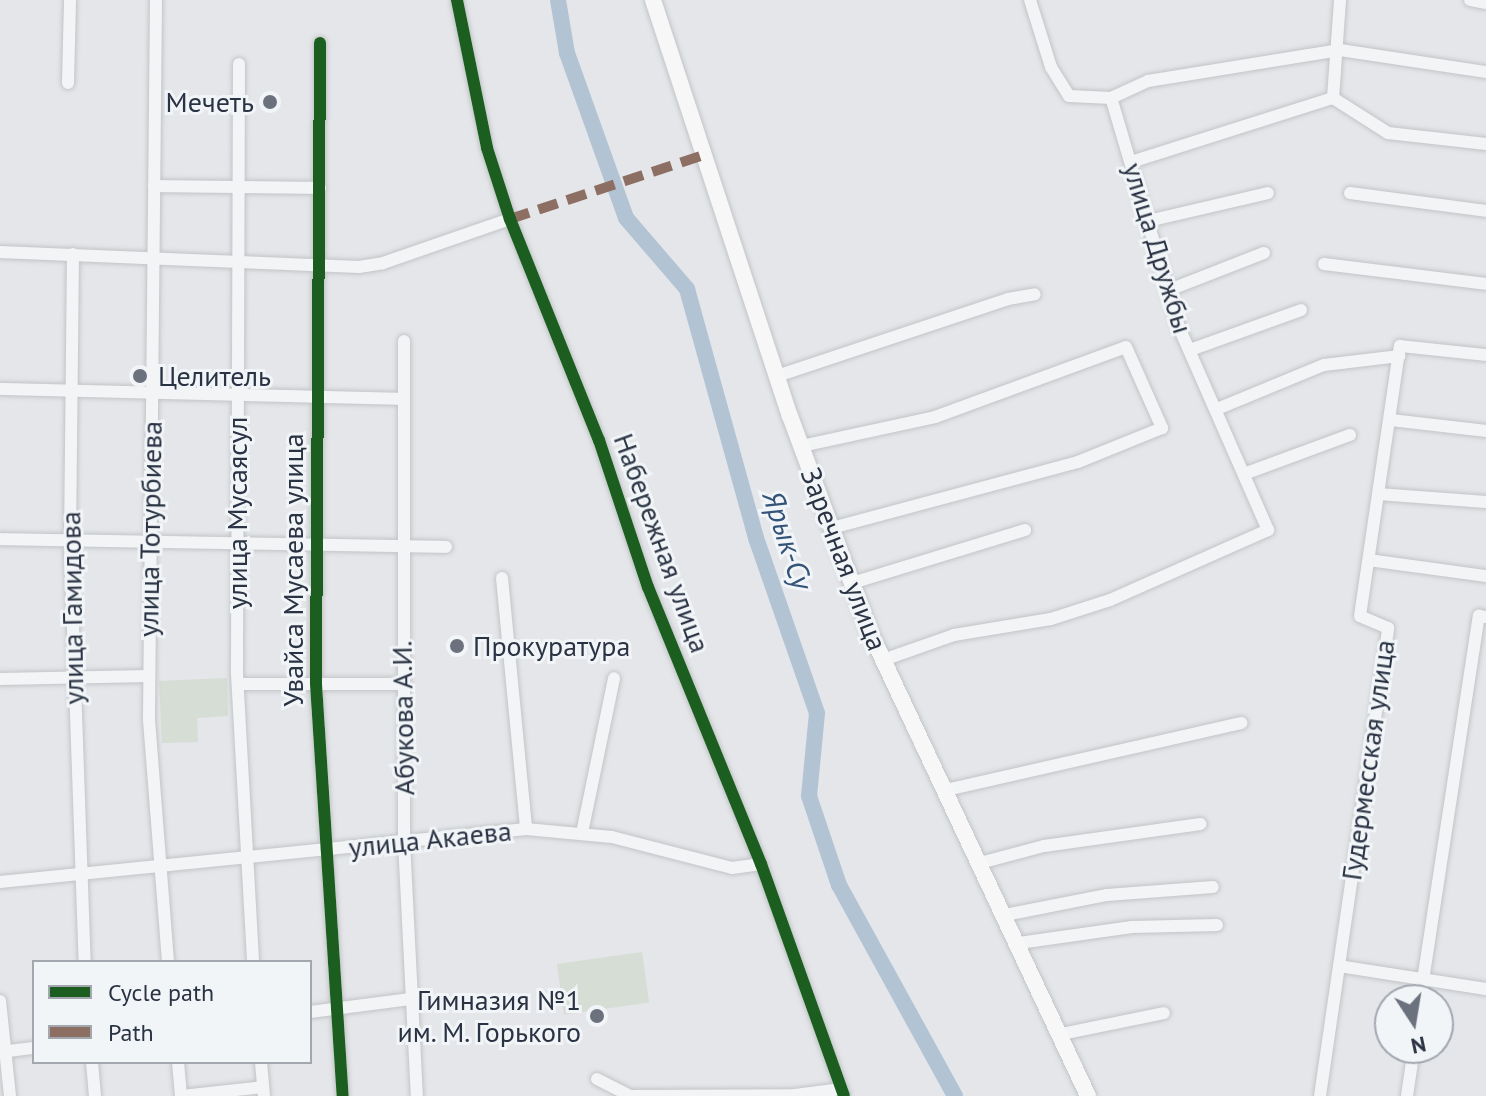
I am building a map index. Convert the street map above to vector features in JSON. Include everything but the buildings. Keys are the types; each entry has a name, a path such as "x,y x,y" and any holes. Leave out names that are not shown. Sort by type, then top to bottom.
{"main road":[{"name":"Заречная улица","path":"653,0 777,376 852,583 883,660 1062,1034 1088,1096"}],"street":[{"path":"68,83 70,0"},
{"name":"улица Тотурбиева","path":"156,0 149,676 159,866 168,960"},
{"name":"Набережная улица","path":"457,0 487,148 510,219 599,440 648,587 761,864 843,1092"},
{"path":"1030,0 1051,67 1069,96 1111,98 1148,81 1340,50 1486,72"},
{"path":"1333,98 1340,50 1340,0"},
{"path":"1470,0 1486,3"},
{"name":"Увайса Мусаева улица","path":"320,43 315,397 316,684 324,850 343,1096"},
{"name":"улица Мусаясул","path":"239,64 238,684 253,960"},
{"name":"улица Дружбы","path":"883,660 954,635 1051,619 1110,600 1268,530 1190,350 1111,98"},
{"path":"1333,98 1388,133 1486,144"},
{"path":"1131,162 1333,98"},
{"path":"154,186 239,184 320,188"},
{"path":"1148,221 1268,193"},
{"path":"1350,193 1486,211"},
{"path":"0,252 153,257 316,268 383,263 510,219"},
{"path":"1169,290 1264,253"},
{"name":"улица Гамидова","path":"73,254 70,394 72,679 85,960"},
{"path":"1324,264 1486,284"},
{"path":"777,376 994,303 1035,294"},
{"path":"1190,350 1301,310"},
{"name":"Абукова А.И.","path":"404,341 401,399 404,842 417,1096"},
{"path":"801,446 935,417 1126,347 1162,428 1078,462 832,528"},
{"path":"1217,409 1324,365 1400,351 1486,355"},
{"name":"Гудермесская улица","path":"1320,1096 1388,628 1360,616 1400,351"},
{"path":"0,389 70,394 401,399"},
{"path":"1391,420 1486,431"},
{"path":"1244,474 1350,435"},
{"path":"1378,494 1486,502"},
{"path":"852,583 1025,530"},
{"path":"0,539 236,546 446,547"},
{"path":"1369,560 1486,576"},
{"path":"502,578 526,829"},
{"path":"1421,984 1482,617"},
{"path":"0,679 149,676"},
{"path":"582,833 614,678"},
{"path":"238,684 402,684"},
{"path":"946,790 1241,723"},
{"path":"980,863 1044,846 1200,824"},
{"name":"улица Акаева","path":"0,882 526,829 582,833 732,868 761,864"},
{"path":"1005,915 1107,895 1213,887"},
{"path":"1019,943 1132,927 1217,925"},
{"path":"1339,966 1486,989"},
{"path":"312,1012 410,999"},
{"path":"0,1001 10,1096"},
{"path":"1062,1034 1164,1013"},
{"path":"3,1052 32,1048"},
{"path":"92,1064 95,1096"},
{"path":"178,1064 182,1096 263,1092 261,1064"},
{"path":"1407,1096 1412,1064"},
{"path":"597,1079 631,1096 843,1092"}],"shaded area":[{"path":"227,678 228,716 197,718 198,742 162,743 159,681"},
{"path":"642,952 649,1003 564,1014 557,964"}],"waterway":[{"name":"Ярык-Су","path":"558,0 567,53 626,218 687,289 756,538 817,713 809,796 839,885 955,1096"}],"marked path":[{"path":"510,219 704,155"}],"cycle path":[{"path":"457,0 487,148 510,219 599,440 648,587 761,864 844,1096"},
{"path":"320,43 316,684 343,1096"}],"place":[{"name":"Мечеть","path":"270,102"},
{"name":"Целитель","path":"140,376"},
{"name":"Прокуратура","path":"457,646"},
{"name":"Гимназия №1 им. М. Горького","path":"597,1016"}]}
